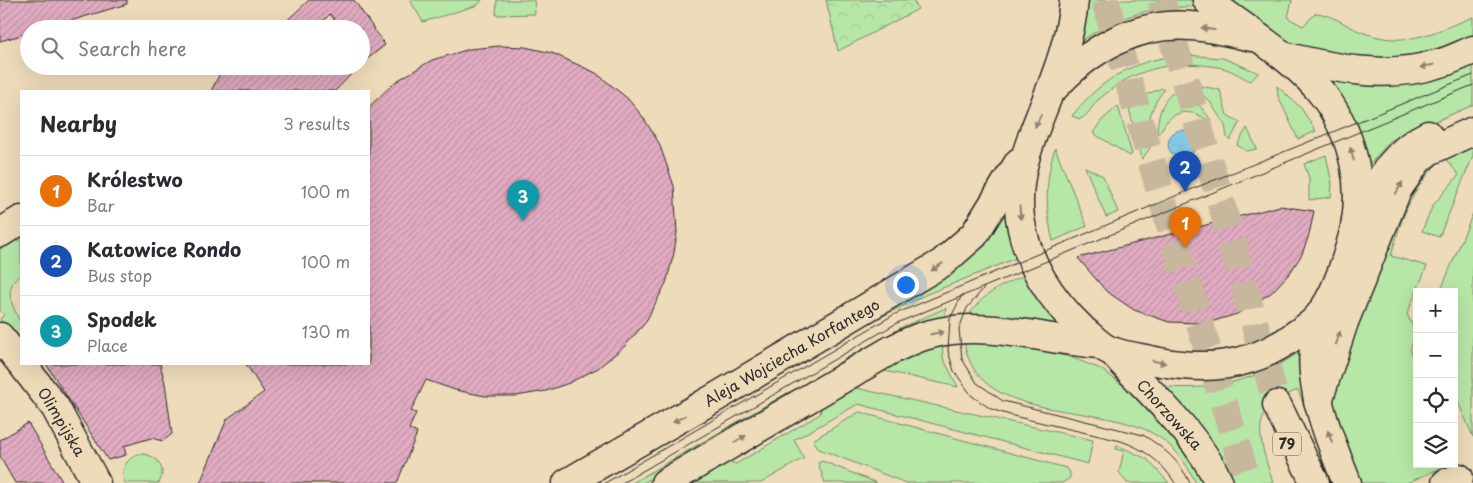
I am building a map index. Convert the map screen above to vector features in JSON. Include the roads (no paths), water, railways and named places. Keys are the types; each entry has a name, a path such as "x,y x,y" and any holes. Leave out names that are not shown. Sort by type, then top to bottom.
{"main road":[{"path":"1027,147 1048,95 1071,26 1074,0"},
{"path":"1207,0 1283,56 1322,94 1344,128 1356,169 1358,189 1356,220 1349,250 1316,328 1313,366 1318,401 1347,483"},
{"path":"1048,95 1082,60 1106,44 1134,33 1170,26 1193,26 1256,37"},
{"path":"1283,56 1345,70 1392,72 1438,64 1473,50"},
{"path":"1356,220 1377,184 1401,151 1419,139 1473,116"},
{"path":"1318,401 1344,322 1397,190 1418,160 1429,151 1473,131"},
{"name":"Chorzowska","path":"1027,147 1022,170 1020,215 1030,257 1056,302 1105,348 1184,429 1208,462 1219,483"},
{"name":"Aleja Wojciecha Korfantego","path":"566,483 713,399 942,263 974,235 1027,147"},
{"path":"0,234 20,221"},
{"path":"665,483 892,350 930,334 959,329 980,329 1105,348 1163,363 1207,368 1233,365 1271,351 1290,339 1321,314"},
{"name":"Olimpijska","path":"0,337 20,361"},
{"name":"Olimpijska","path":"24,365 55,407 96,483"},
{"name":"79","path":"1296,483 1277,405 1315,483"}],"water":[{"path":"1182,130 1192,134 1196,144 1192,154 1182,158 1172,154 1168,144 1172,134"}],"tunnel":[{"path":"1105,0 1166,212 1248,483"},
{"path":"1161,0 1218,192 1277,405"}],"tram line":[{"path":"605,483 895,314 1185,192 1473,75"},
{"path":"622,483 897,323 1473,85"},
{"path":"984,288 967,308 959,329 962,359 977,383 1003,401 1143,435 1170,455 1190,483"},
{"path":"962,295 950,319 948,351 954,371 972,396 991,409 1013,416 1129,444 1152,457 1170,475 1175,483"}],"place":[{"name":"Katowice Rondo","path":"1185,192"},
{"name":"Spodek","path":"523,221"},
{"name":"Królestwo","path":"1185,248"}]}
